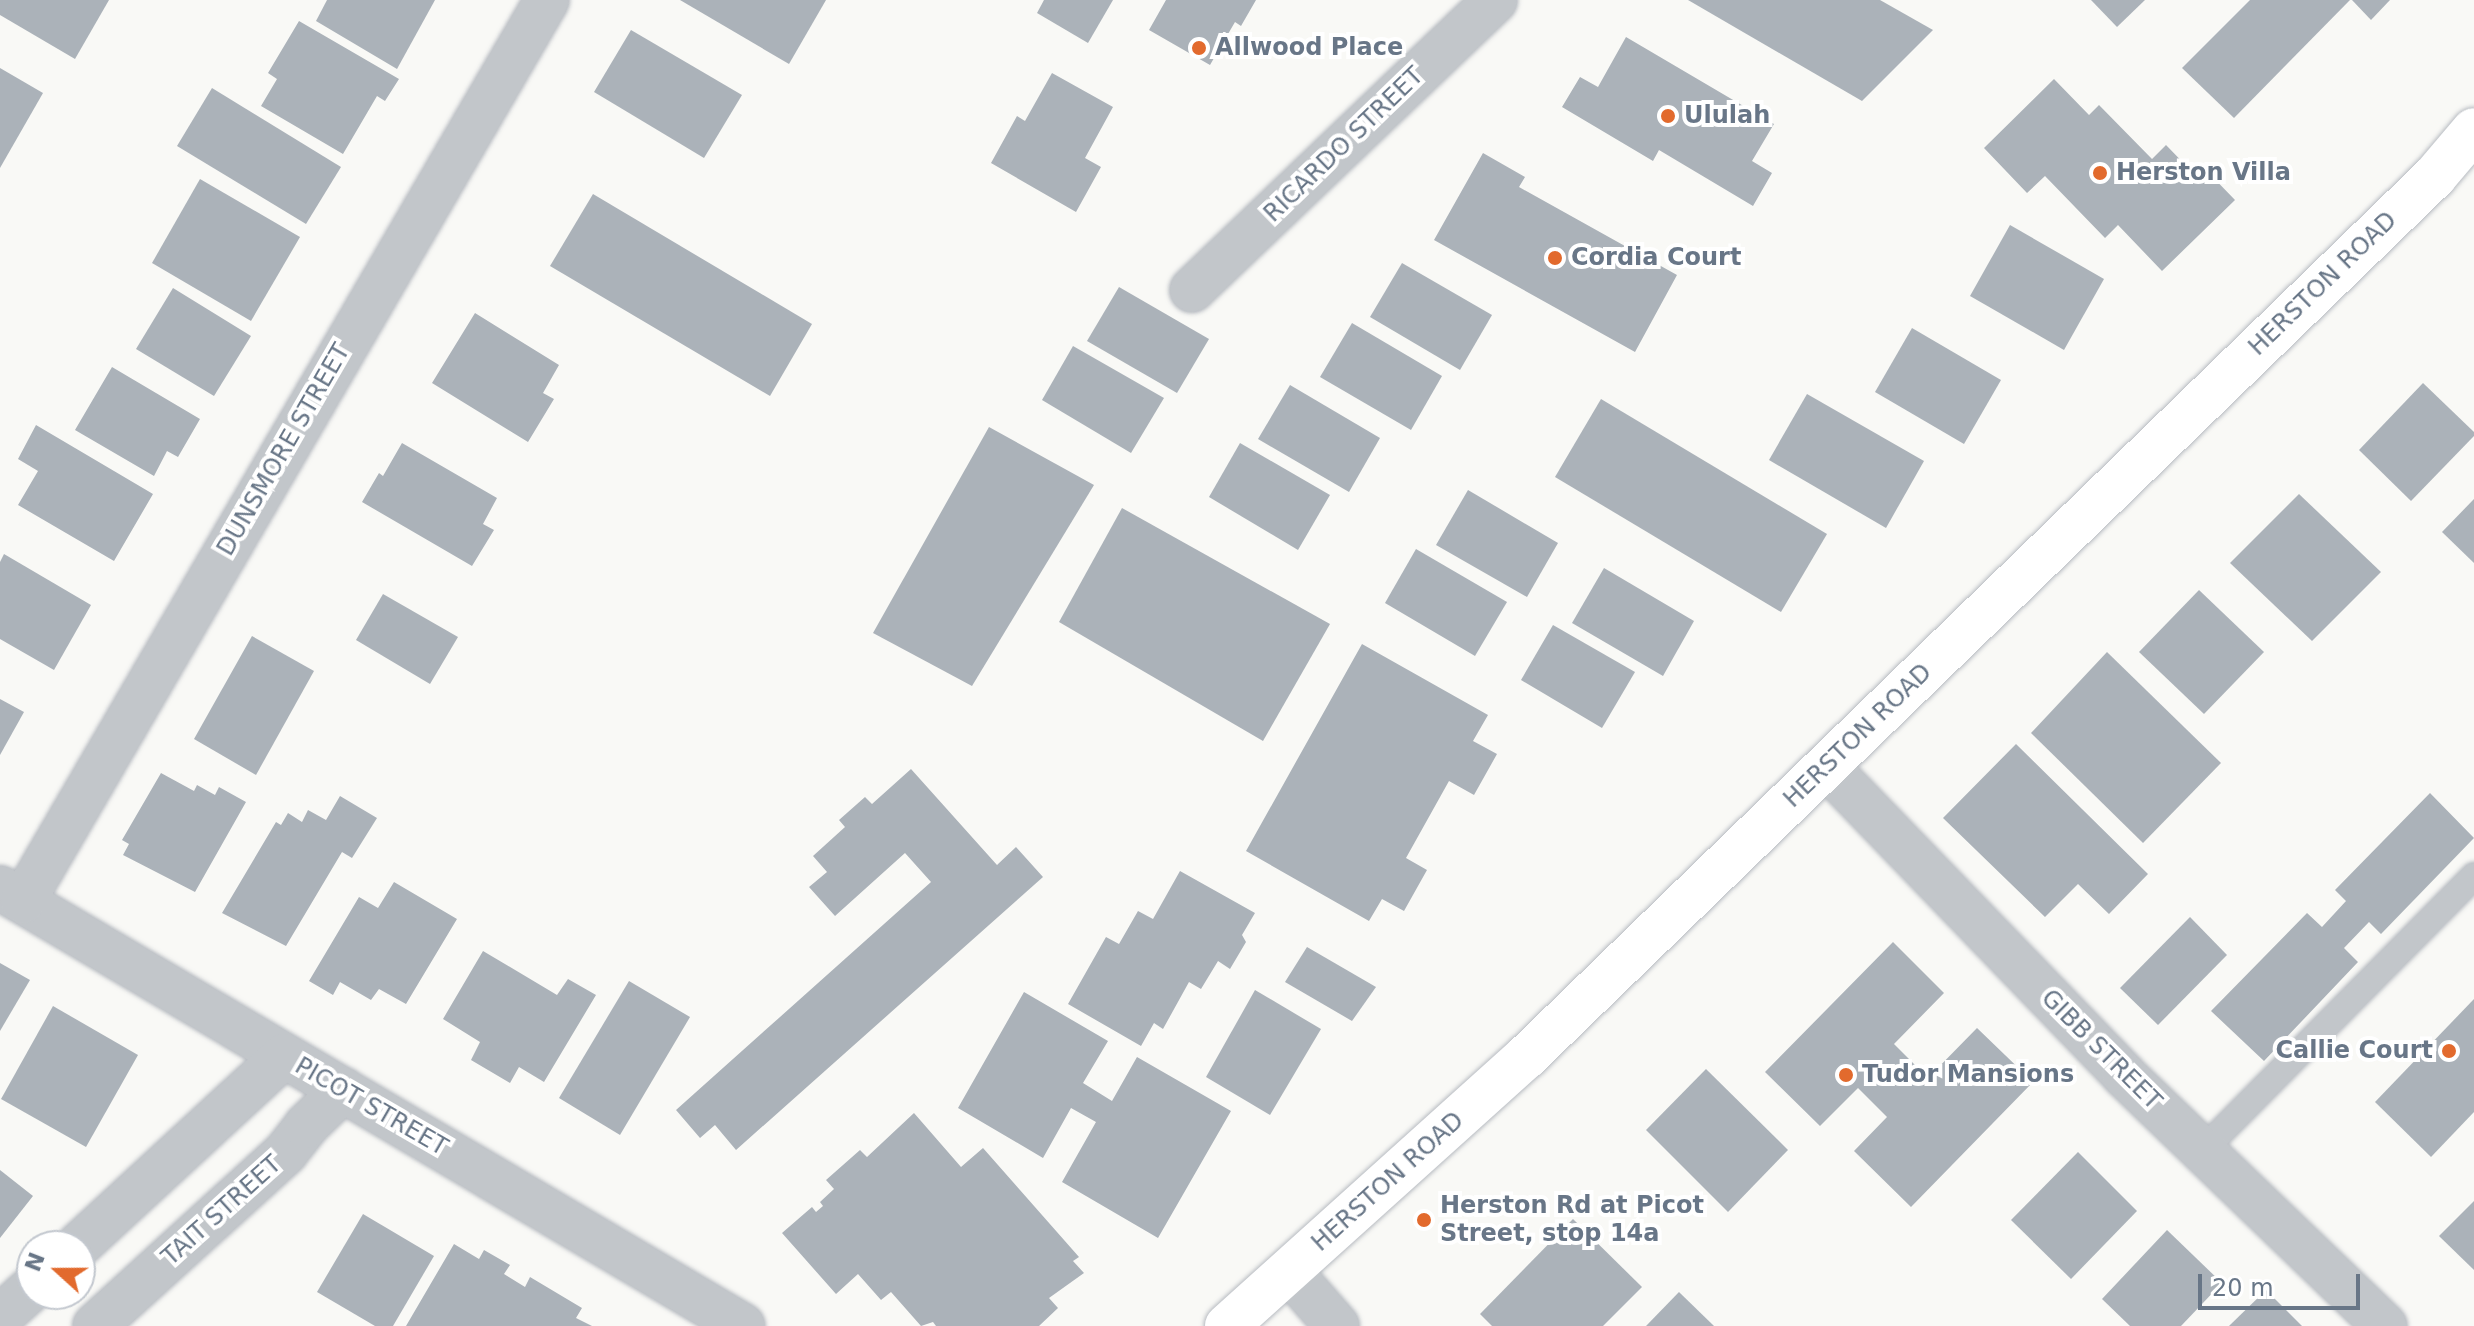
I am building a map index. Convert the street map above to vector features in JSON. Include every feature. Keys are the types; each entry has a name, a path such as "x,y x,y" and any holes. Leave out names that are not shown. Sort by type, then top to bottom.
{"main road":[{"name":"HERSTON ROAD","path":"1227,1326 1526,1057 2423,187 2474,130"}],"street":[{"name":"DUNSMORE STREET","path":"12,894 547,0"},
{"name":"RICARDO STREET","path":"1192,290 1495,0"},
{"name":"GIBB STREET","path":"1826,766 2124,1075 2385,1326"},
{"name":"PICOT STREET","path":"12,894 743,1326"},
{"path":"95,1230 284,1056"},
{"name":"TAIT STREET","path":"95,1326 286,1152 306,1126 343,1090"},
{"path":"1289,1271 1337,1326"},
{"path":"0,1317 16,1302"}],"lane":[{"path":"2202,1151 2474,876"}],"building":[{"path":"0,0 109,0 75,59 0,15"},
{"path":"327,0 435,0 397,69 316,21"},
{"path":"680,0 826,0 789,64"},
{"path":"1044,0 1113,0 1088,43 1037,13"},
{"name":"Allwood Place","path":"1166,0 1256,0 1241,26 1235,22 1210,65 1149,30"},
{"path":"1688,0 1880,0 1933,30 1862,101"},
{"path":"2091,0 2145,0 2117,27"},
{"path":"2250,0 2350,0 2234,118 2182,68"},
{"path":"2352,0 2390,0 2371,20"},
{"path":"299,21 399,79 385,101 377,96 343,154 261,106 277,79 268,73"},
{"path":"631,30 742,95 704,158 594,92"},
{"name":"Ululah","path":"1626,37 1774,124 1752,161 1772,173 1753,206 1659,150 1653,161 1562,107 1580,77 1598,87"},
{"path":"0,68 43,93 0,168"},
{"path":"1052,73 1113,107 1085,158 1101,167 1076,212 991,163 1017,116 1025,121"},
{"name":"Herston Villa","path":"2054,79 2089,115 2099,105 2152,159 2166,145 2198,178 2205,169 2235,200 2162,271 2118,225 2105,238 2045,176 2027,193 1984,148"},
{"path":"212,88 341,167 306,224 177,146"},
{"name":"Cordia Court","path":"1483,153 1525,177 1519,187 1677,275 1635,352 1434,240"},
{"path":"200,179 300,237 251,321 152,263"},
{"path":"593,194 812,324 770,396 550,266"},
{"path":"2010,225 2104,279 2064,350 1970,296"},
{"path":"1402,263 1492,315 1460,370 1370,317"},
{"path":"1119,287 1209,339 1177,393 1087,341"},
{"path":"173,288 251,336 214,396 136,349"},
{"path":"475,313 559,365 543,393 554,399 528,442 432,383"},
{"path":"1352,323 1442,376 1411,430 1320,377"},
{"path":"1912,328 2001,380 1964,444 1875,392"},
{"path":"1073,346 1164,398 1131,453 1042,400"},
{"path":"112,367 200,419 178,457 167,451 154,476 75,430"},
{"path":"2423,383 2474,432 2474,436 2411,501 2359,450"},
{"path":"1290,385 1380,438 1349,492 1258,439"},
{"path":"1807,394 1924,461 1886,528 1769,460"},
{"path":"1601,399 1827,534 1781,612 1555,477"},
{"path":"36,425 153,494 114,561 18,505 38,471 18,459"},
{"path":"989,427 1094,485 972,686 873,633"},
{"path":"402,443 497,498 483,524 494,530 472,566 362,502 379,473 383,476"},
{"path":"1240,443 1330,495 1298,550 1209,497"},
{"path":"1468,490 1558,543 1527,597 1436,545"},
{"path":"2299,494 2381,572 2312,641 2230,563"},
{"path":"2474,499 2474,563 2442,532"},
{"path":"1122,508 1330,624 1263,741 1059,622"},
{"path":"1416,549 1507,602 1475,656 1385,603"},
{"path":"4,554 91,605 54,670 0,639 0,562"},
{"path":"1604,568 1694,621 1663,676 1572,623"},
{"path":"2199,590 2264,652 2204,714 2139,652"},
{"path":"383,594 458,637 430,684 356,640"},
{"path":"1553,625 1635,672 1602,728 1521,680"},
{"path":"252,636 314,671 256,775 194,739"},
{"path":"1362,644 1488,715 1473,741 1497,754 1474,795 1449,781 1406,858 1427,870 1404,911 1382,899 1369,921 1246,851"},
{"path":"2107,652 2221,763 2143,843 2031,733"},
{"path":"0,699 24,712 0,755"},
{"path":"2016,744 2148,874 2109,914 2078,884 2045,917 1943,818"},
{"path":"911,769 997,865 1016,847 1043,877 736,1150 715,1125 700,1138 676,1110 931,882 905,853 835,916 809,887 827,872 813,856 845,827 839,820 865,797 872,804"},
{"path":"161,773 194,791 197,785 215,795 219,787 246,802 195,892 123,855 129,844 122,840"},
{"path":"2430,793 2474,838 2381,934 2369,922 2344,948 2358,962 2264,1061 2211,1011 2307,913 2322,927 2346,901 2335,890"},
{"path":"340,796 377,818 352,858 342,852 286,946 222,913 276,822 281,825 288,813 302,822 308,810 326,820"},
{"path":"1180,871 1255,913 1242,935 1246,942 1230,969 1218,961 1201,989 1189,982 1163,1029 1154,1023 1141,1046 1068,1004 1106,937 1119,944 1138,911 1153,919"},
{"path":"394,882 457,919 406,1004 379,989 371,1000 340,982 333,995 309,981 359,897 378,908"},
{"path":"2190,917 2227,955 2158,1025 2120,988"},
{"name":"Tudor Mansions","path":"1893,942 1944,993 1894,1044 1928,1078 1977,1028 2033,1082 1911,1207 1854,1151 1887,1117 1858,1088 1820,1126 1765,1072"},
{"path":"1307,947 1376,987 1352,1021 1285,982"},
{"path":"483,951 557,995 568,979 596,995 544,1082 519,1067 510,1083 471,1060 480,1042 443,1019"},
{"path":"0,963 30,980 0,1031"},
{"path":"629,981 690,1017 620,1135 559,1098"},
{"path":"1255,990 1321,1029 1270,1115 1206,1077"},
{"path":"1024,992 1108,1041 1083,1083 1112,1101 1137,1057 1231,1111 1158,1238 1062,1182 1096,1122 1071,1108 1043,1158 958,1108"},
{"name":"Callie Court","path":"2474,999 2474,1112 2431,1157 2375,1102"},
{"path":"53,1006 138,1055 86,1147 1,1099"},
{"path":"1706,1069 1788,1150 1728,1212 1646,1130"},
{"path":"914,1113 961,1167 983,1148 1079,1257 1073,1261 1084,1273 1049,1298 1058,1308 1039,1326 936,1326 933,1322 921,1326 891,1292 881,1300 858,1274 836,1294 782,1233 812,1207 816,1212 823,1206 820,1202 834,1189 826,1180 860,1150 867,1157"},
{"path":"2078,1152 2137,1211 2071,1279 2011,1220"},
{"path":"0,1170 33,1196 0,1238"},
{"path":"2474,1201 2474,1270 2439,1236"},
{"path":"363,1214 434,1256 393,1326 375,1326 317,1292"},
{"path":"1573,1219 1642,1287 1603,1326 1492,1326 1480,1314"},
{"path":"2167,1230 2222,1283 2181,1326 2130,1326 2102,1299"},
{"path":"454,1244 479,1259 484,1250 510,1265 504,1274 525,1287 530,1277 582,1308 576,1318 592,1326 406,1326"},
{"path":"2266,1290 2302,1326 2229,1326"},
{"path":"1679,1292 1714,1326 1646,1326"}],"place":[{"name":"Allwood Place","path":"1199,48"},
{"name":"Ululah","path":"1668,116"},
{"name":"Herston Villa","path":"2100,173"},
{"name":"Cordia Court","path":"1555,258"},
{"name":"Callie Court","path":"2449,1051"},
{"name":"Tudor Mansions","path":"1846,1075"},
{"name":"Herston Rd at Picot Street, stop 14a","path":"1424,1220"}]}
